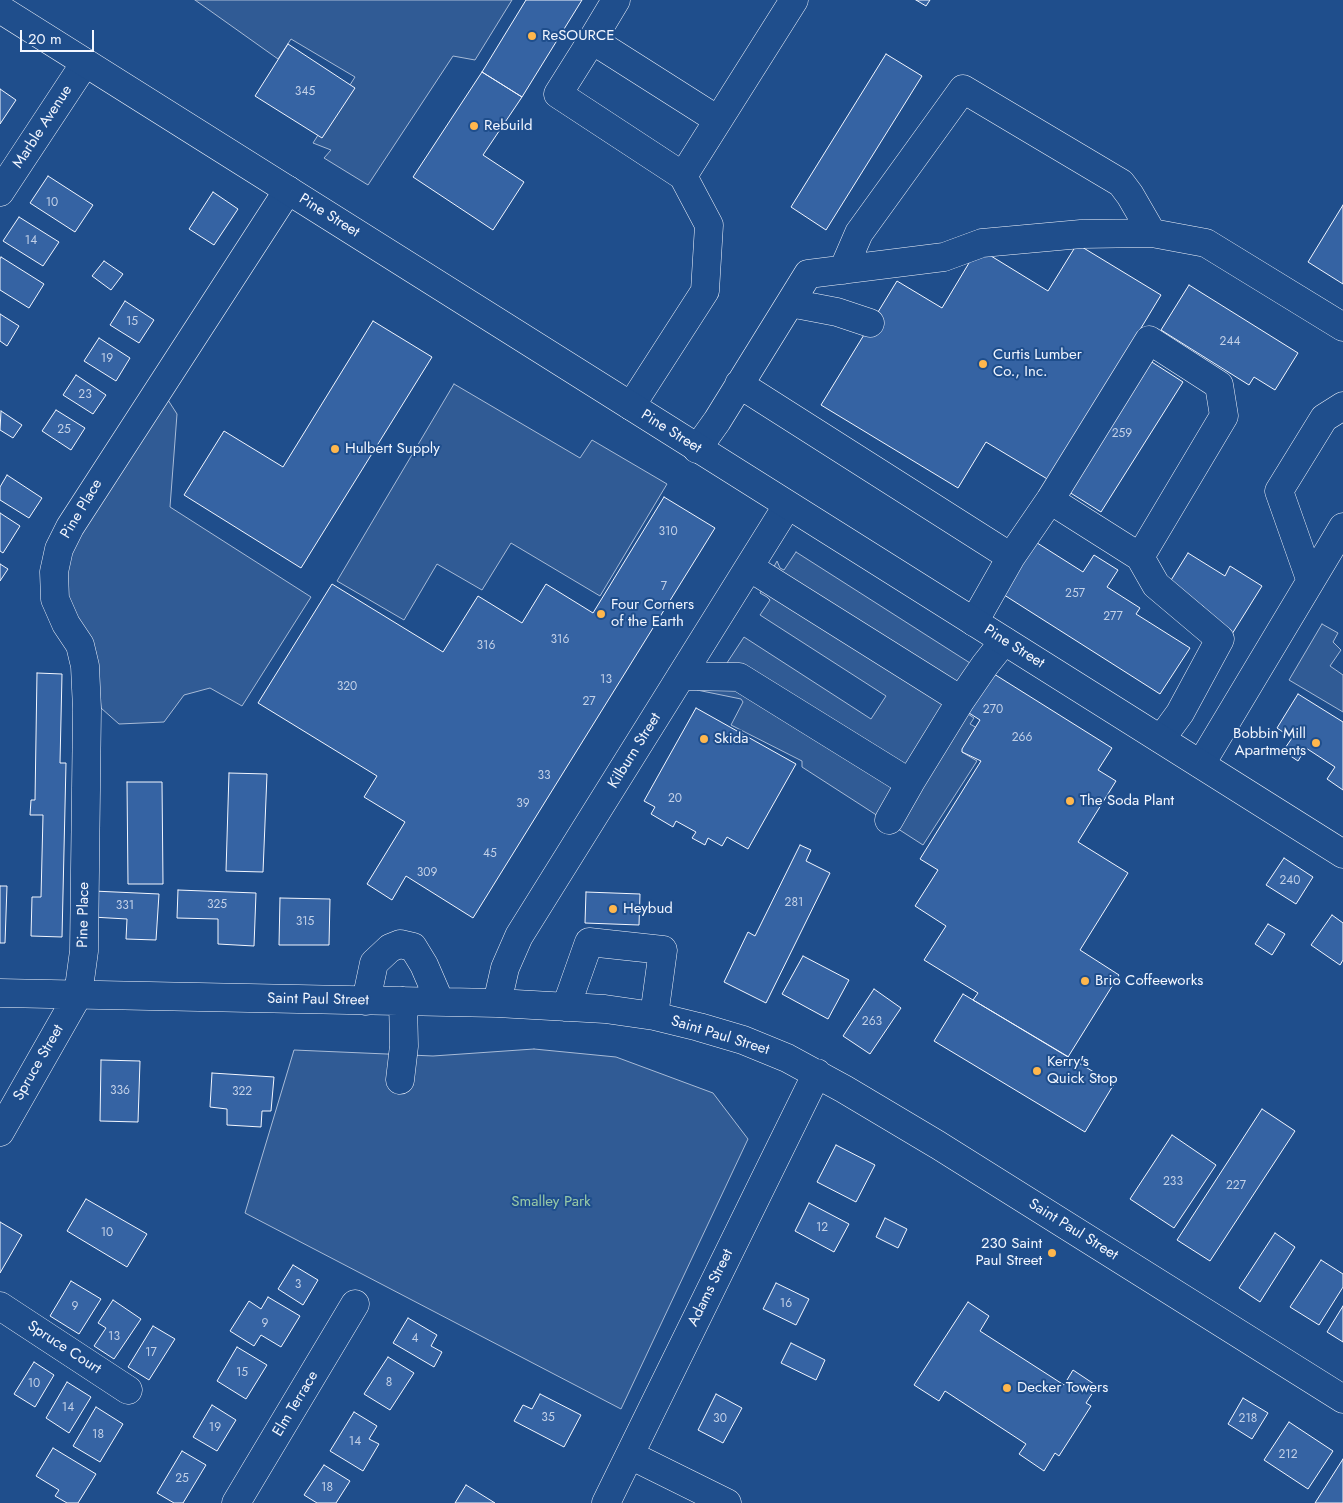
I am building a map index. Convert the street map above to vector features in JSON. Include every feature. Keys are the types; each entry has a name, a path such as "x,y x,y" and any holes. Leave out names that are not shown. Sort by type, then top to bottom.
{"street":[{"path":"616,0 558,94 683,176 709,225 705,291 631,406"},
{"path":"683,176 794,0"},
{"name":"Pine Street","path":"0,9 787,506 1004,640 1343,854"},
{"path":"592,40 718,120"},
{"name":"Marble Avenue","path":"0,192 85,62"},
{"path":"843,270 859,232 963,89 1121,183 1152,233"},
{"name":"Pine Place","path":"78,995 84,951 87,709 85,666 80,645 66,624 55,599 54,572 59,548 70,527 288,190"},
{"path":"697,449 808,274 944,257 982,243 1081,234 1152,233 1206,243 1343,327"},
{"path":"790,303 838,312 870,323"},
{"path":"974,622 1011,557 1050,500 1149,340 1219,385 1224,416 1140,557"},
{"path":"739,384 1011,557"},
{"path":"1310,579 1279,491 1324,418 1343,406"},
{"path":"1050,500 1140,557 1156,585 1220,639 1180,713 1161,739"},
{"name":"Kilburn Street","path":"497,1002 505,968 519,936 787,506"},
{"path":"1200,764 1343,527"},
{"path":"749,566 961,700"},
{"path":"889,820 961,700 1004,640"},
{"path":"681,676 739,677 910,783"},
{"path":"566,1007 589,942 663,950 654,1016"},
{"path":"366,1000 374,963 390,948 400,944 413,947 424,965 440,1002"},
{"name":"Saint Paul Street","path":"0,993 497,1002 605,1009 654,1016 743,1040 787,1058 817,1074 946,1150 1343,1399"},
{"name":"Spruce Street","path":"0,1132 78,995"},
{"path":"400,1080 404,1046 404,1001"},
{"name":"Adams Street","path":"606,1503 817,1074"},
{"name":"Elm Terrace","path":"236,1503 355,1304"},
{"name":"Spruce Court","path":"0,1306 128,1390"},
{"path":"630,1455 727,1503"}],"shaded area":[{"path":"195,0 512,0 475,60 453,56 368,185 324,158 331,150 313,143 355,77 291,39 278,59"},
{"path":"454,384 580,458 592,440 667,484 600,596 511,543 482,590 437,564 404,620 337,581"},
{"path":"168,400 177,414 170,507 311,597 242,706 210,688 184,695 164,722 119,724 101,708 96,653 74,616 61,572 76,534"},
{"path":"796,552 981,670 968,714 974,718 970,724 977,728 962,752 977,761 923,845 802,767 802,761 731,725 743,702 741,699 697,690 719,675 744,637 871,719 886,696 760,615 770,600 760,593 777,561 780,568 784,570"},
{"path":"1322,624 1338,633 1333,642 1341,650 1330,666 1343,675 1343,712 1289,680"},
{"name":"Smalley Park","path":"534,1049 616,1057 713,1093 748,1139 621,1409 245,1213 294,1050 433,1056"}],"building":[{"name":"ReSOURCE","path":"526,0 582,0 522,97 482,72"},
{"path":"916,0 930,0 926,6"},
{"path":"288,44 355,88 322,138 255,96"},
{"path":"886,54 922,76 826,230 791,207"},
{"name":"Rebuild","path":"482,72 522,97 483,155 524,182 493,230 413,177"},
{"path":"0,89 16,100 0,124"},
{"path":"48,176 93,205 75,232 30,203"},
{"path":"213,192 238,209 214,245 189,229"},
{"path":"1343,205 1343,284 1308,262"},
{"path":"19,217 59,242 43,266 3,241"},
{"name":"Curtis Lumber Co., Inc.","path":"1077,244 1161,295 1049,480 986,442 958,488 821,405 897,281 942,308 978,248 1048,291"},
{"path":"1,257 44,284 29,308 0,290"},
{"path":"104,261 123,274 111,290 92,276"},
{"path":"1189,285 1298,353 1275,390 1254,377 1249,385 1161,330"},
{"path":"125,301 154,320 139,343 110,325"},
{"path":"0,314 19,326 7,346 0,341"},
{"name":"Hulbert Supply","path":"373,321 432,357 301,568 184,495 224,431 283,467"},
{"path":"99,338 130,358 116,381 84,361"},
{"path":"1144,357 1183,382 1101,512 1061,487"},
{"path":"76,375 106,395 93,414 63,395"},
{"path":"56,410 85,428 71,450 42,431"},
{"path":"1,411 22,425 13,438 0,430"},
{"path":"7,475 42,498 29,518 0,500 0,487"},
{"path":"664,497 715,528 473,918 406,876 392,900 367,884 405,822 364,797 377,776 258,703 332,584 443,652 478,596 522,623 546,584 593,613"},
{"path":"0,513 20,526 3,553 0,551"},
{"path":"1034,541 1083,572 1094,555 1118,570 1107,587 1140,608 1136,614 1190,648 1160,694 1001,593"},
{"path":"1188,553 1225,576 1230,566 1262,586 1232,634 1200,614 1204,607 1168,585"},
{"path":"0,564 8,569 0,581"},
{"path":"37,673 62,674 60,763 66,763 62,937 31,936 32,897 41,897 43,815 30,815 31,800 35,800"},
{"path":"994,674 1112,748 1098,770 1116,781 1078,842 1128,873 1080,950 1119,975 1068,1057 973,1000 978,993 924,960 946,926 915,906 938,870 920,859 981,761 962,752 962,749 980,720 969,713"},
{"name":"Bobbin Mill Apartments","path":"1298,694 1343,722 1343,790 1327,779 1335,767 1306,748 1298,761 1283,751 1292,738 1277,728"},
{"path":"696,708 796,764 748,849 727,837 722,846 708,838 705,845 692,838 696,832 676,821 673,827 651,814 655,807 644,801"},
{"path":"229,773 267,774 263,872 226,871"},
{"path":"127,782 162,782 163,884 128,884"},
{"path":"800,845 811,850 806,861 830,873 766,1003 724,982 748,932 755,936"},
{"path":"1284,858 1313,877 1296,904 1266,885"},
{"path":"0,886 7,886 5,943 0,943"},
{"path":"178,890 256,893 254,946 218,944 218,919 177,918"},
{"path":"93,891 159,894 156,940 126,939 127,919 92,917"},
{"name":"Heybud","path":"586,892 640,894 639,925 585,923"},
{"path":"280,898 330,899 329,945 279,945"},
{"path":"1332,915 1343,923 1343,960 1340,965 1311,945"},
{"path":"1268,924 1285,934 1272,955 1255,944"},
{"path":"803,956 849,980 828,1019 782,994"},
{"path":"874,989 901,1008 870,1054 843,1036"},
{"name":"Kerry's Quick Stop","path":"963,994 1114,1084 1085,1132 934,1041"},
{"path":"101,1060 140,1061 138,1122 100,1121"},
{"path":"212,1073 274,1077 271,1111 262,1111 261,1127 227,1125 227,1109 210,1107"},
{"path":"1262,1109 1295,1131 1210,1261 1177,1240"},
{"path":"1172,1135 1216,1165 1174,1228 1130,1199"},
{"path":"836,1145 875,1165 856,1202 817,1182"},
{"path":"86,1199 147,1234 127,1267 67,1231"},
{"path":"809,1203 849,1224 834,1252 795,1231"},
{"path":"885,1218 907,1229 898,1248 876,1237"},
{"path":"0,1222 22,1235 0,1273"},
{"path":"1275,1233 1295,1247 1260,1302 1239,1288"},
{"path":"1321,1260 1343,1274 1343,1287 1319,1325 1290,1307"},
{"path":"293,1265 318,1280 303,1305 278,1289"},
{"path":"71,1281 101,1299 79,1334 50,1316"},
{"path":"776,1283 809,1299 796,1325 763,1309"},
{"path":"268,1297 300,1316 281,1347 261,1335 254,1346 230,1331 249,1301 261,1309"},
{"path":"113,1300 141,1319 114,1359 94,1346 106,1328 98,1323"},
{"name":"Decker Towers","path":"968,1302 989,1316 980,1331 1064,1385 1073,1370 1097,1386 1086,1403 1091,1406 1059,1456 1055,1453 1044,1471 1019,1454 1026,1444 945,1391 939,1401 914,1385"},
{"path":"1343,1306 1343,1342 1327,1332"},
{"path":"408,1318 437,1335 431,1346 442,1352 434,1367 393,1343"},
{"path":"153,1326 175,1339 149,1380 128,1367"},
{"path":"791,1343 825,1360 816,1380 781,1363"},
{"path":"237,1347 267,1365 246,1399 217,1381"},
{"path":"388,1357 414,1373 390,1410 364,1394"},
{"path":"34,1362 54,1375 35,1407 14,1394"},
{"path":"67,1382 91,1397 69,1433 46,1418"},
{"path":"540,1394 581,1415 564,1447 514,1421 523,1405 532,1409"},
{"path":"716,1394 742,1408 723,1443 698,1430"},
{"path":"1243,1398 1268,1413 1252,1439 1228,1424"},
{"path":"212,1405 236,1420 217,1451 193,1437"},
{"path":"96,1407 123,1424 100,1462 73,1446"},
{"path":"354,1412 377,1426 369,1439 379,1444 363,1471 330,1451"},
{"path":"1289,1422 1333,1451 1308,1489 1264,1460"},
{"path":"53,1448 96,1474 78,1503 67,1503 55,1496 59,1490 36,1476"},
{"path":"182,1451 206,1465 183,1503 174,1503 157,1493"},
{"path":"1343,1459 1343,1503 1315,1503"},
{"path":"324,1465 350,1481 336,1503 317,1503 304,1495"},
{"path":"466,1485 495,1503 455,1503"}],"place":[{"name":"ReSOURCE","path":"532,36"},
{"name":"Rebuild","path":"474,126"},
{"name":"Curtis Lumber Co., Inc.","path":"983,364"},
{"name":"Hulbert Supply","path":"335,449"},
{"name":"Four Corners of the Earth","path":"601,614"},
{"name":"Skida","path":"704,739"},
{"name":"Bobbin Mill Apartments","path":"1316,743"},
{"name":"The Soda Plant","path":"1070,801"},
{"name":"Heybud","path":"613,909"},
{"name":"Brio Coffeeworks","path":"1085,981"},
{"name":"Kerry's Quick Stop","path":"1037,1071"},
{"name":"230 Saint Paul Street","path":"1052,1253"},
{"name":"Decker Towers","path":"1007,1388"}]}
